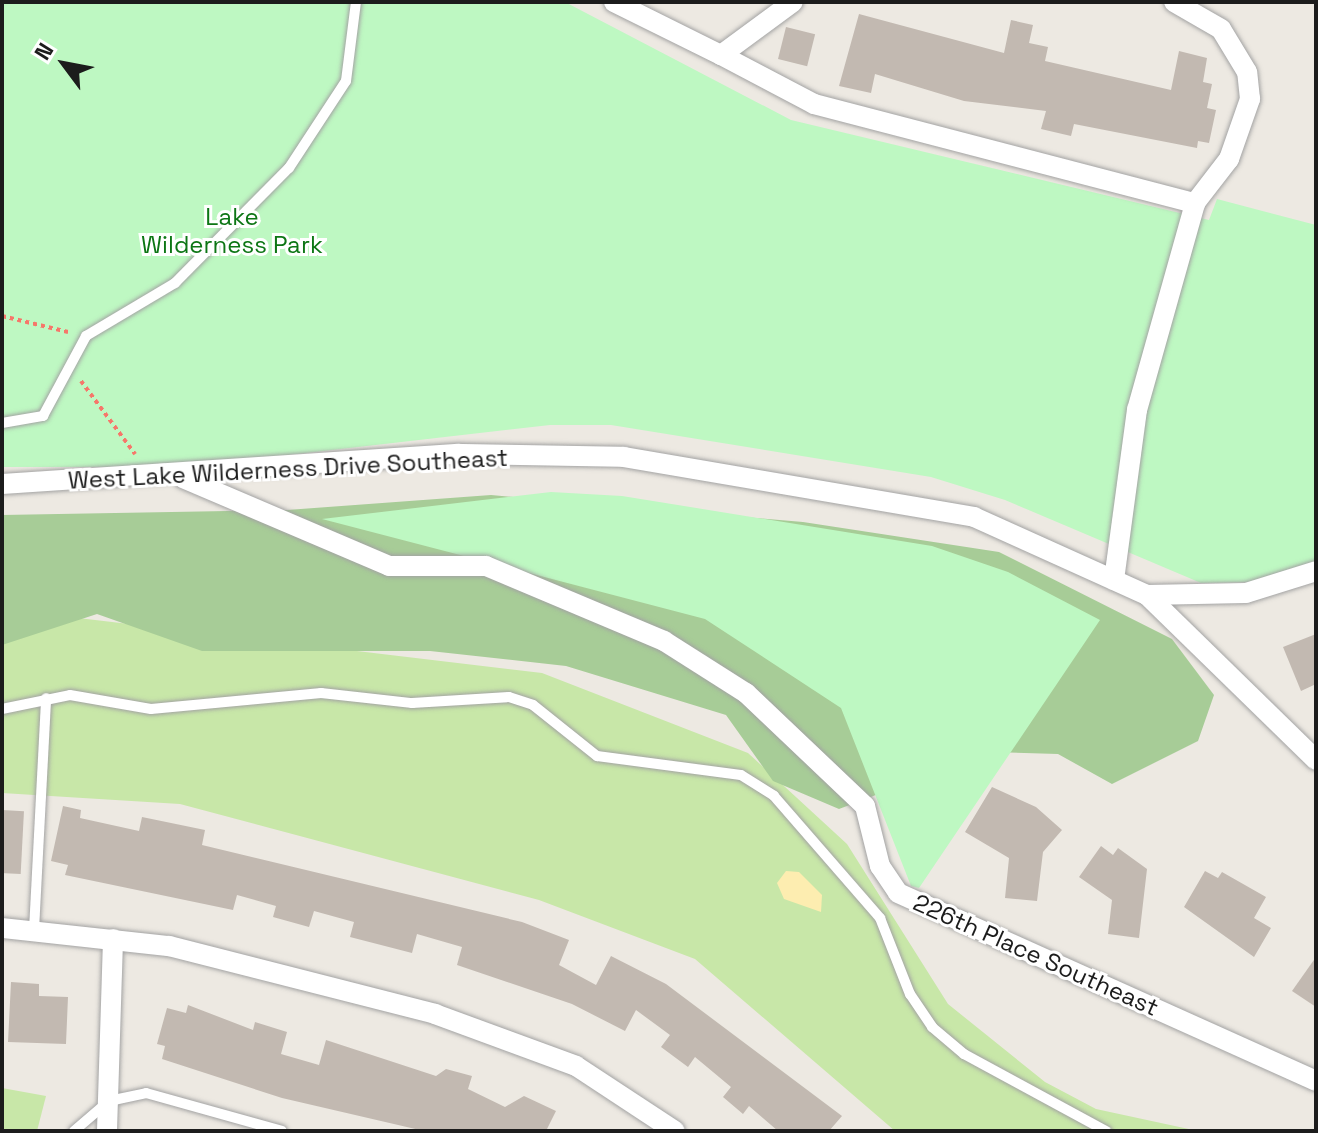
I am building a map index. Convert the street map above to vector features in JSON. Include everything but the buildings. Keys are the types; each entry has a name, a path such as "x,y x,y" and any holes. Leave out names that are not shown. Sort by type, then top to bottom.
{"street":[{"path":"614,2 814,104 1195,203"},
{"path":"721,55 793,2"},
{"path":"1114,580 1137,410 1195,203 1241,134 1247,72 1211,18 1174,2"},
{"name":"West Lake Wilderness Drive Southeast","path":"2,484 179,477 459,454 624,457 974,517 1147,595 1246,593 1316,571"},
{"name":"226th Place Southeast","path":"179,477 389,566 486,566 664,641 746,693 865,806 880,866 898,893 1316,1081"},
{"path":"1147,595 1316,760"},
{"path":"2,928 169,946 518,1041 624,1093 675,1131"},
{"path":"107,1131 113,939"}],"lane":[{"path":"2,423 43,416 86,336 175,283 289,168 346,81 356,2"},
{"path":"2,709 70,695 151,709 321,693 412,703 509,697 533,705 597,756 741,775 774,796 880,918 910,994 932,1027 964,1054 1106,1131"},
{"path":"34,930 46,698"},
{"path":"74,1131 109,1101 146,1093 282,1131"}],"path":[{"path":"2,316 86,336"},
{"path":"70,366 153,478"}],"green space":[{"name":"Lake Wilderness Park","path":"2,2 565,2 791,120 1209,220 1217,199 1316,225 1316,563 1259,582 1201,583 1005,500 931,477 611,425 550,425 184,467 2,467"},
{"path":"551,492 622,496 932,546 1008,572 1100,620 919,888 911,886 841,708 705,619 322,519"},
{"path":"491,495 803,522 999,552 1172,639 1214,695 1198,741 1112,784 1058,754 989,752 839,809 773,781 726,715 566,666 430,651 202,651 97,614 2,645 2,515 287,510"},
{"path":"2,609 542,673 748,753 847,844 948,1004 1045,1082 1096,1109 1198,1131 895,1131 695,959 539,900 180,804 2,793"},
{"path":"2,1088 46,1096 37,1131 2,1131"}],"sand":[{"path":"786,871 799,872 822,895 821,912 784,899 777,883"}]}
